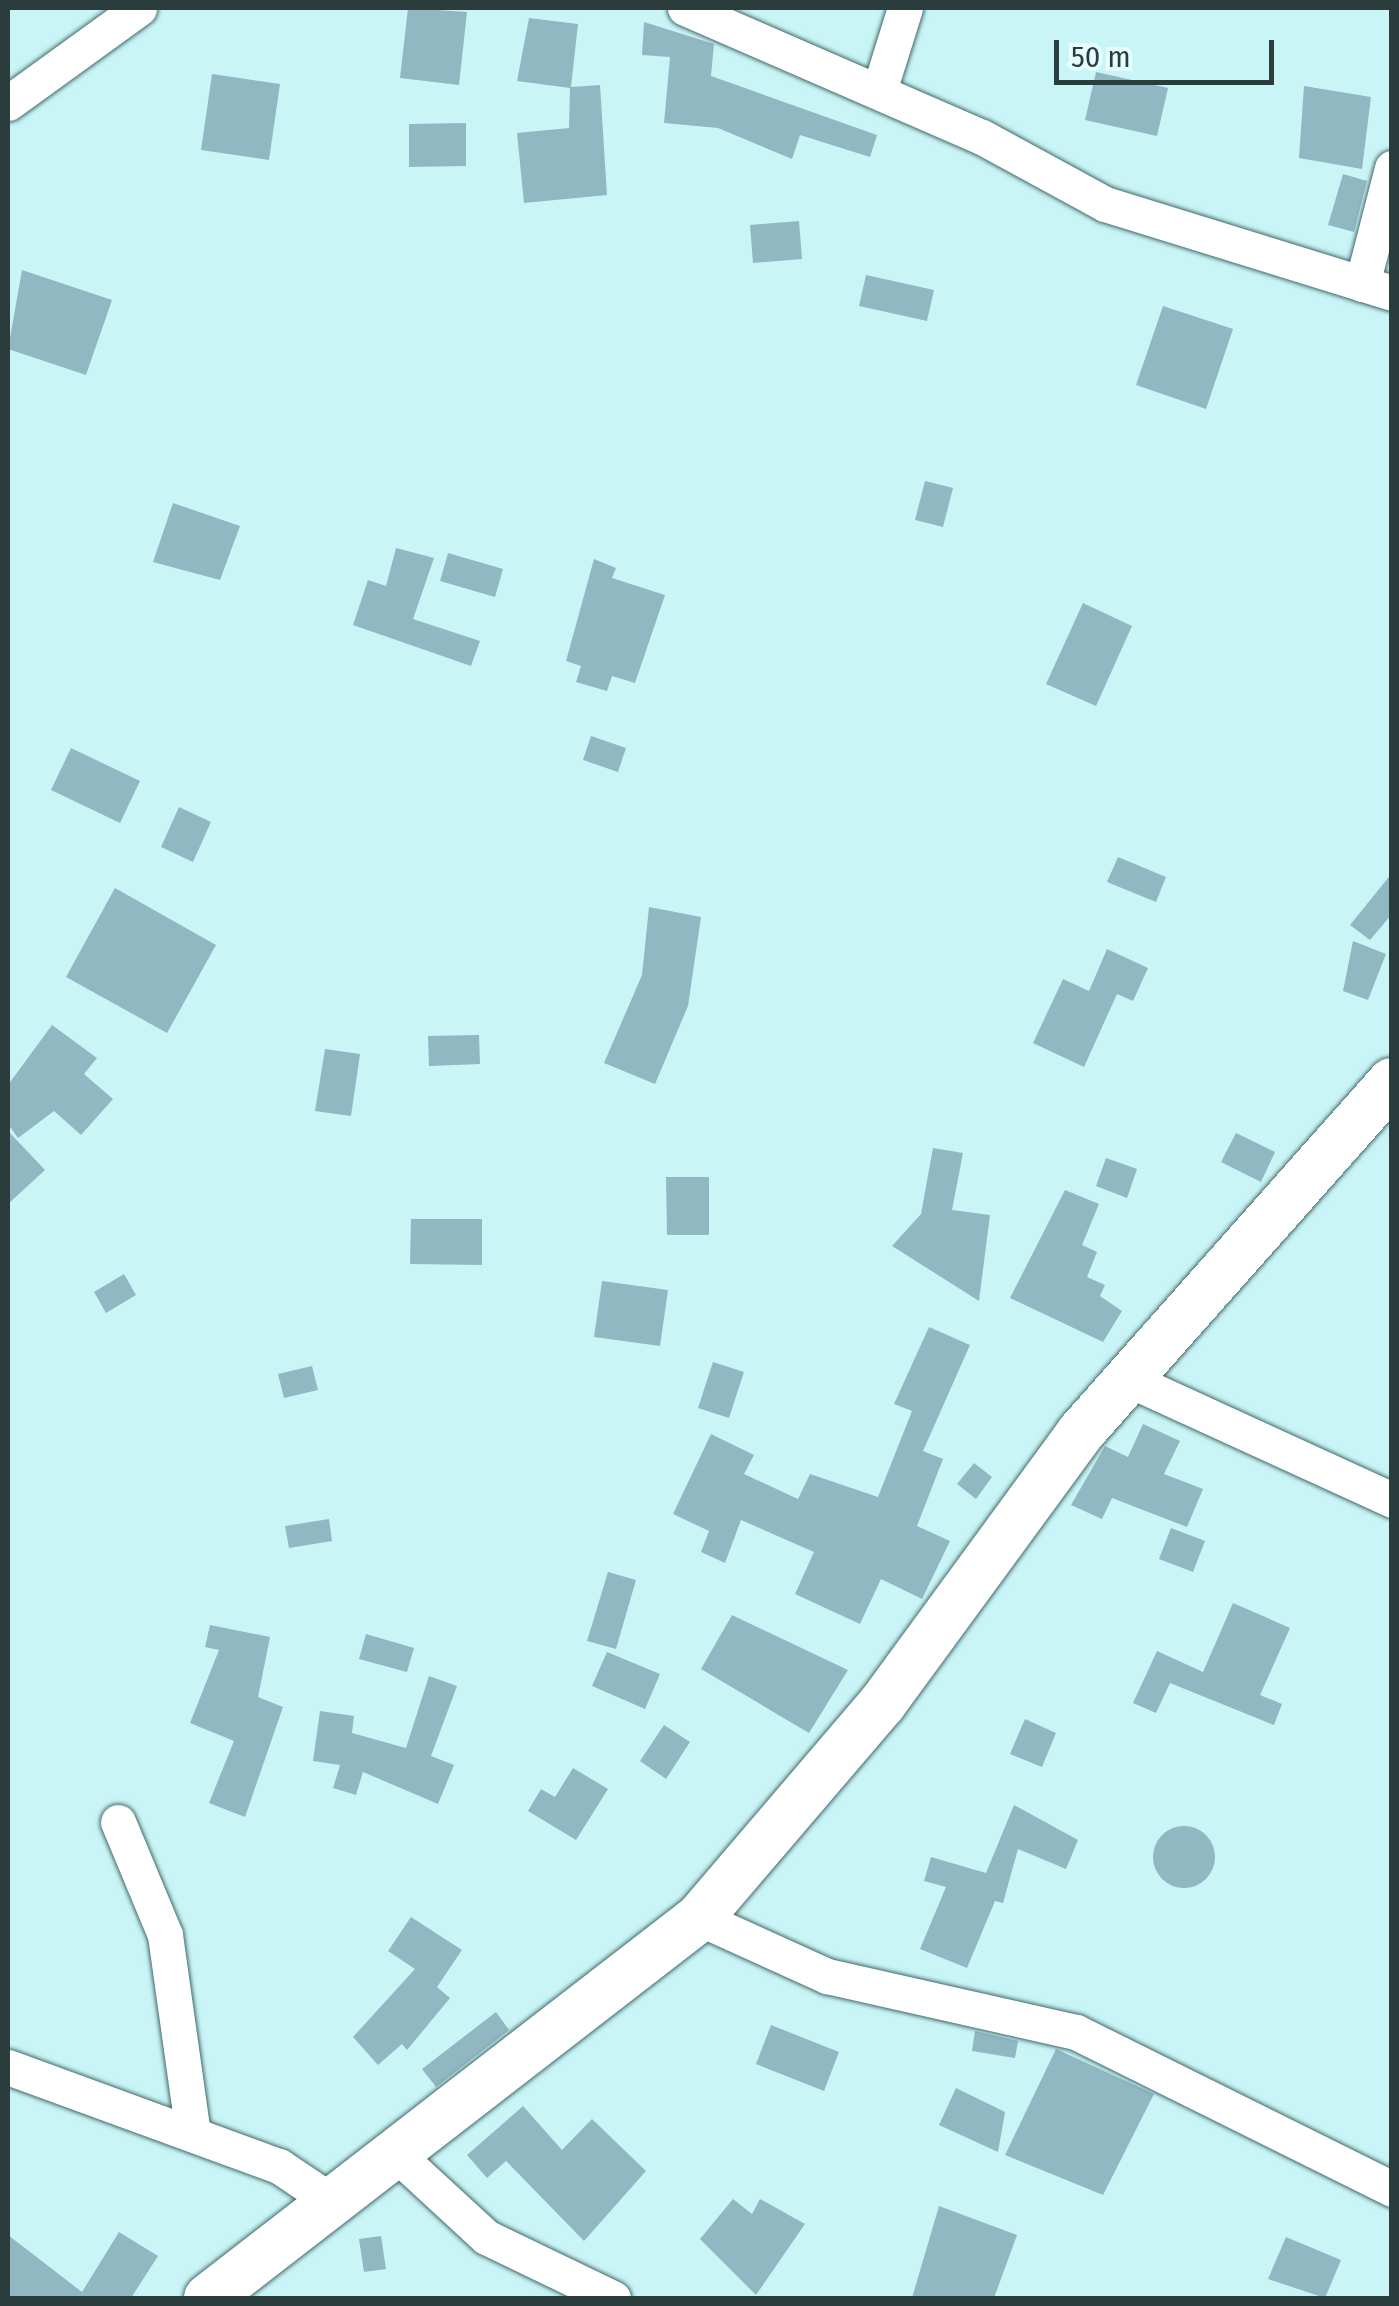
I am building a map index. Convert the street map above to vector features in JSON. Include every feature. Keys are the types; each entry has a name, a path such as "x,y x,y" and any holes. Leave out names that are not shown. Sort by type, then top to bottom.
{"main road":[{"path":"208,2298 699,1918 882,1704 1001,1535 1130,1380 1392,1082"}],"street":[{"path":"8,104 140,8"},
{"path":"685,8 879,91 1105,204 1376,288 1392,168"},
{"path":"879,91 905,8"},
{"path":"1130,1380 1392,1500"},
{"path":"118,1822 165,1935 193,2134"},
{"path":"699,1918 827,1976 1076,2032 1392,2189"},
{"path":"8,2067 279,2166 331,2201"},
{"path":"396,2154 486,2237 613,2298"}],"building":[{"path":"408,8 467,12 459,85 400,78"},
{"path":"529,18 578,24 571,87 600,85 607,195 524,203 517,133 569,128 570,88 517,81"},
{"path":"644,22 714,44 711,76 877,135 870,157 800,135 792,159 718,128 664,123 670,57 642,55"},
{"path":"1096,72 1168,88 1157,136 1085,120"},
{"path":"212,74 280,84 269,160 201,150"},
{"path":"1304,86 1371,97 1362,169 1299,158"},
{"path":"466,123 466,166 409,167 409,124"},
{"path":"1343,174 1367,181 1354,232 1328,225"},
{"path":"799,221 802,259 753,263 750,225"},
{"path":"22,270 112,300 86,375 8,349"},
{"path":"866,275 934,290 927,321 859,306"},
{"path":"1163,306 1233,329 1206,409 1136,385"},
{"path":"925,481 953,488 943,527 915,520"},
{"path":"173,503 240,526 220,580 153,562"},
{"path":"396,548 434,558 413,619 480,641 471,666 353,625 368,580 386,586"},
{"path":"448,553 503,569 495,597 440,581"},
{"path":"594,559 616,568 612,578 665,595 635,683 612,676 607,691 576,682 581,666 566,661"},
{"path":"1083,603 1132,626 1096,706 1046,684"},
{"path":"591,736 626,748 618,772 583,760"},
{"path":"71,748 140,781 120,823 51,790"},
{"path":"179,807 211,822 193,862 161,847"},
{"path":"1118,857 1166,877 1156,902 1107,882"},
{"path":"1392,873 1392,914 1370,940 1350,925"},
{"path":"115,888 216,945 167,1033 66,977"},
{"path":"649,907 701,917 688,1006 655,1084 604,1063 642,975"},
{"path":"1353,941 1386,954 1368,1000 1343,991"},
{"path":"1107,949 1148,968 1133,1001 1117,994 1084,1067 1033,1043 1063,979 1089,991"},
{"path":"52,1025 97,1058 84,1074 113,1099 81,1135 54,1111 18,1138 8,1124 8,1085"},
{"path":"479,1035 480,1064 429,1066 428,1036"},
{"path":"325,1049 360,1054 351,1116 315,1111"},
{"path":"8,1131 45,1170 8,1204"},
{"path":"1236,1133 1275,1152 1261,1182 1221,1162"},
{"path":"933,1148 963,1153 952,1210 990,1215 979,1301 892,1246 921,1214"},
{"path":"1106,1158 1137,1169 1127,1198 1096,1186"},
{"path":"666,1177 709,1177 709,1235 667,1235"},
{"path":"1065,1190 1099,1204 1082,1245 1097,1252 1087,1277 1105,1285 1100,1296 1122,1311 1103,1342 1010,1298"},
{"path":"411,1219 482,1219 482,1265 410,1264"},
{"path":"124,1274 136,1295 106,1313 94,1292"},
{"path":"602,1281 668,1290 660,1346 594,1337"},
{"path":"929,1327 970,1345 923,1451 943,1459 917,1526 950,1541 922,1599 881,1579 860,1624 795,1594 814,1552 741,1520 725,1563 701,1552 709,1531 673,1514 711,1434 754,1455 744,1474 798,1499 810,1474 878,1497 912,1411 894,1404"},
{"path":"713,1362 744,1372 729,1418 698,1408"},
{"path":"312,1366 318,1390 284,1398 278,1374"},
{"path":"1143,1424 1180,1441 1164,1474 1203,1489 1187,1527 1112,1498 1102,1519 1071,1505 1105,1446 1128,1457"},
{"path":"974,1463 992,1477 976,1499 957,1484"},
{"path":"329,1519 332,1541 289,1548 285,1526"},
{"path":"1171,1528 1205,1541 1193,1572 1159,1559"},
{"path":"608,1572 636,1580 616,1649 587,1641"},
{"path":"1233,1603 1290,1628 1260,1695 1282,1704 1274,1725 1170,1683 1156,1713 1133,1703 1157,1651 1203,1672"},
{"path":"732,1615 848,1670 809,1733 701,1669"},
{"path":"210,1625 270,1637 258,1697 283,1707 245,1817 209,1803 234,1741 190,1723 219,1650 205,1647"},
{"path":"366,1634 414,1648 407,1672 359,1659"},
{"path":"607,1652 660,1674 645,1709 592,1686"},
{"path":"429,1676 457,1686 431,1756 454,1765 438,1804 363,1772 356,1795 333,1788 340,1765 313,1761 320,1711 354,1716 352,1733 406,1748"},
{"path":"1025,1719 1056,1733 1042,1767 1010,1754"},
{"path":"664,1725 690,1742 666,1779 640,1761"},
{"path":"573,1768 608,1789 576,1840 528,1811 541,1789 555,1797"},
{"path":"1014,1805 1078,1840 1066,1869 1018,1849 1003,1903 995,1901 967,1968 920,1949 946,1887 924,1881 931,1857 986,1873"},
{"path":"1184,1826 1206,1835 1215,1857 1206,1879 1184,1888 1162,1879 1153,1857 1162,1835"},
{"path":"411,1917 462,1950 437,1987 450,1998 407,2050 402,2044 378,2065 353,2037 415,1969 388,1951"},
{"path":"496,2012 509,2030 436,2087 422,2069"},
{"path":"771,2025 839,2052 824,2091 756,2064"},
{"path":"975,2031 1018,2041 1015,2058 972,2051"},
{"path":"1056,2049 1154,2094 1103,2195 1005,2155"},
{"path":"956,2088 1005,2112 998,2152 939,2125"},
{"path":"523,2106 562,2150 592,2119 646,2171 584,2241 506,2161 487,2178 467,2155"},
{"path":"733,2199 752,2214 760,2199 805,2224 756,2295 700,2239"},
{"path":"939,2206 1017,2235 994,2298 912,2298"},
{"path":"119,2232 158,2256 131,2298 8,2298 8,2235 82,2292"},
{"path":"381,2236 386,2269 364,2272 359,2239"},
{"path":"1286,2237 1341,2260 1325,2298 1268,2279"}]}
